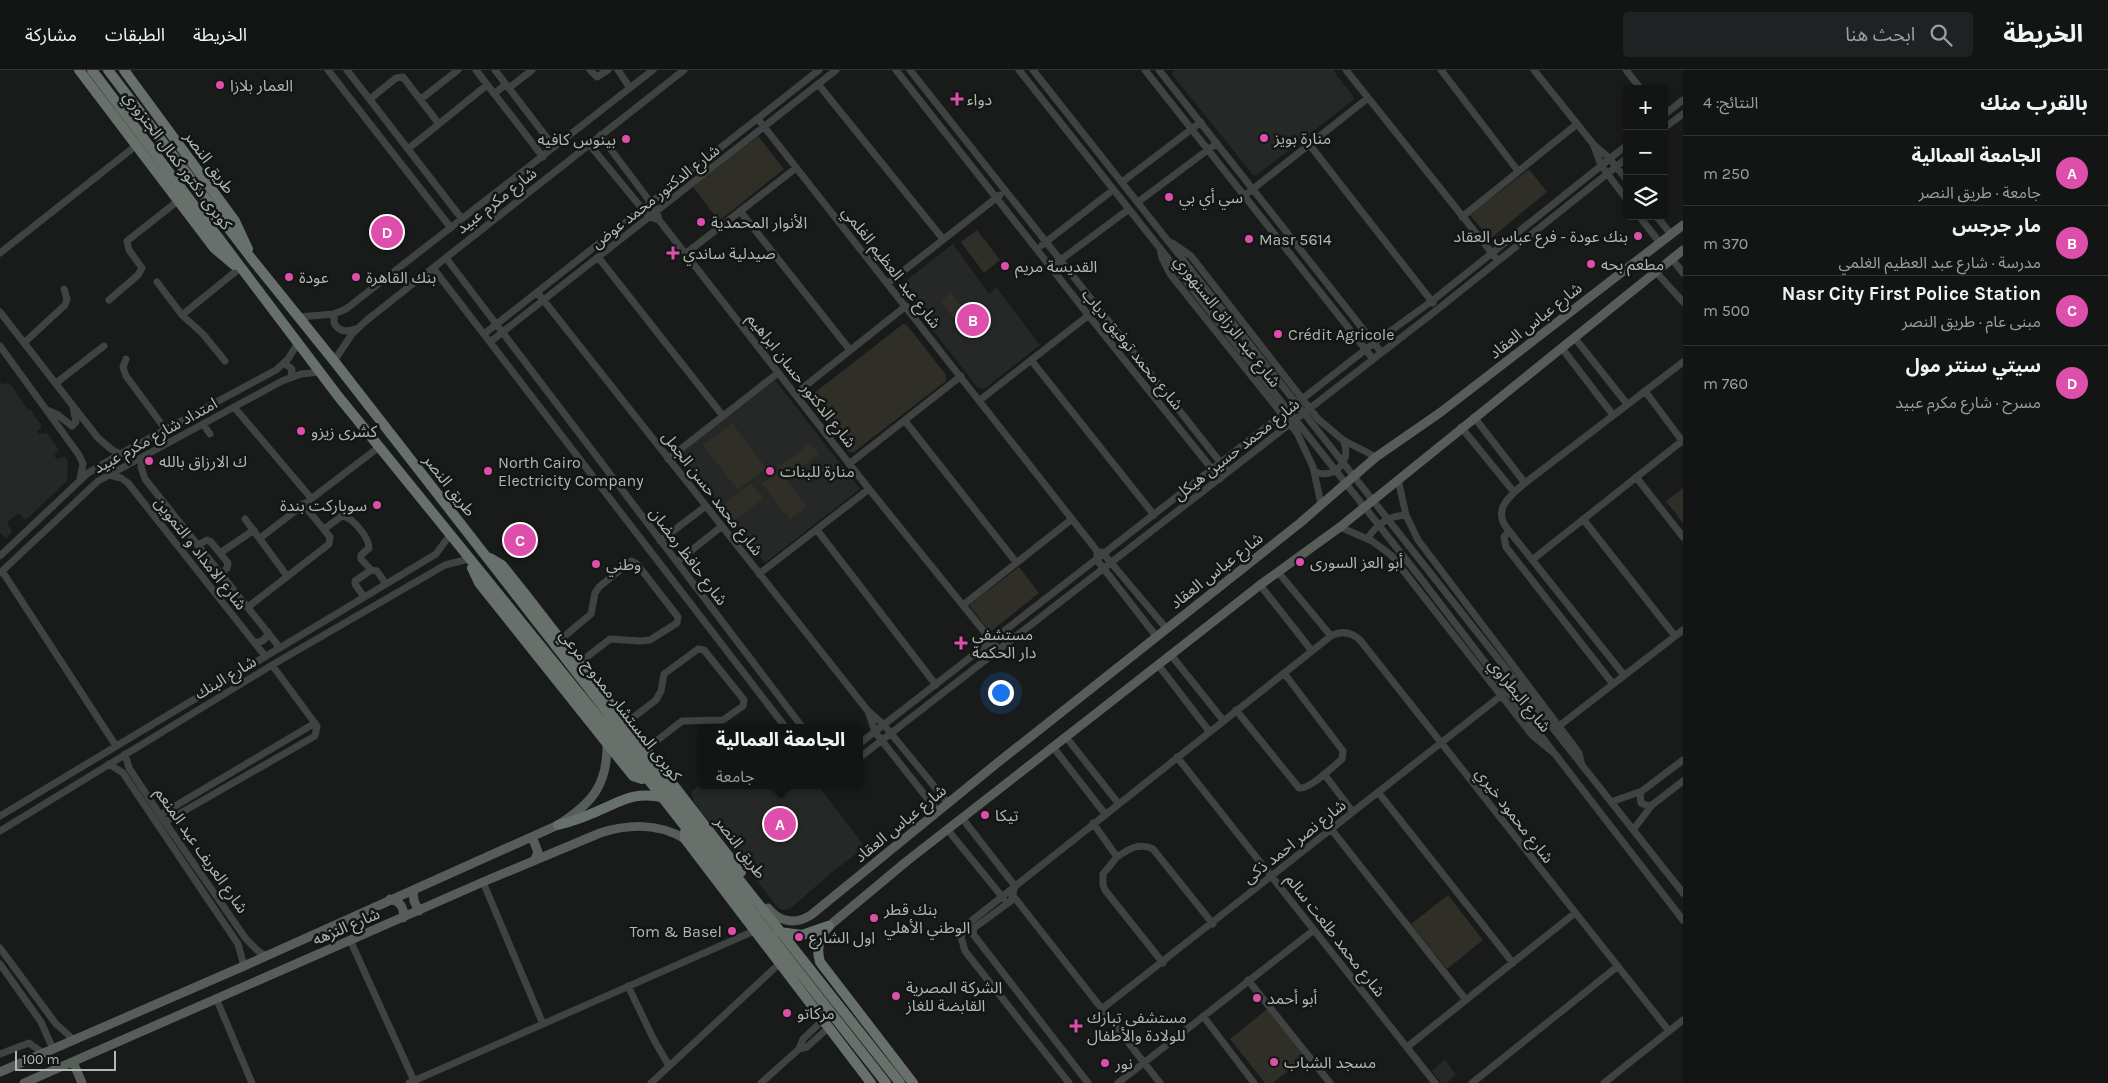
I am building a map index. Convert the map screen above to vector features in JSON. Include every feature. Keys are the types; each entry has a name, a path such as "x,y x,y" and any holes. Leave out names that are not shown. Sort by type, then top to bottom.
{"highway":[{"name":"طريق النصر","path":"79,70 138,144 214,248 231,263 240,268 379,447 470,560 479,583 633,776 642,779 650,777 656,770 656,762"},
{"name":"كوبرى دكتور كمال الجنزوري","path":"92,70 240,268"},
{"name":"كوبرى دكتور كمال الجنزوري","path":"108,70 251,258"},
{"name":"طريق النصر","path":"124,70 235,221 244,238 251,258 487,557 502,565 561,639 768,908"},
{"name":"كوبرى المستشار ممدوح مرعي","path":"487,557 900,1083"},
{"name":"كوبرى المستشار ممدوح مرعي","path":"470,560 629,755 886,1083"},
{"path":"558,825 594,813 625,798 644,795 658,796 677,802 705,824"},
{"path":"705,824 694,823 688,826 684,832 685,839 871,1083"},
{"path":"734,903 772,930 779,932 802,934 816,932 829,926"},
{"path":"829,926 822,934 818,945 818,956 823,967 913,1083"},
{"path":"802,994 800,985 805,972 814,967 823,967"}],"main road":[{"name":"شارع عباس العقاد","path":"768,908 775,916 785,920 796,921 806,918 1166,628 1300,523 1376,457 1441,412 1683,224"},
{"name":"شارع عباس العقاد","path":"829,926 1052,747 1278,572 1340,527 1461,427 1683,250"},
{"name":"شارع النزهه","path":"0,1072 244,966 558,825 581,810 598,789 607,762 607,742"},
{"name":"شارع النزهه","path":"24,1083 483,882 600,833 624,827 647,827 664,830 685,839"},
{"path":"532,837 538,852 534,861"},
{"path":"413,890 414,901 419,911"},
{"path":"390,899 402,907 403,918"},
{"path":"73,1062 82,1083"}],"street":[{"path":"328,70 451,228"},
{"path":"348,70 462,219"},
{"path":"421,100 458,70"},
{"path":"476,70 543,157"},
{"path":"495,70 554,147"},
{"path":"494,94 532,70"},
{"path":"590,70 597,77 608,70"},
{"path":"618,70 630,88"},
{"name":"شارع مكرم عبيد","path":"299,317 334,314 346,309 653,70"},
{"name":"شارع مكرم عبيد","path":"334,361 346,341 358,328 684,70"},
{"name":"شارع الدكتور محمد عوض","path":"484,334 820,70"},
{"name":"شارع الدكتور محمد عوض","path":"490,342 836,70"},
{"name":"شارع محمد توفيق دياب","path":"896,70 1220,479"},
{"name":"شارع محمد توفيق دياب","path":"910,70 1228,472"},
{"name":"شارع عبد الرزاق السنهوري","path":"1019,70 1160,248 1162,258 1170,274 1290,423 1304,444 1315,472 1320,504"},
{"name":"شارع عبد الرزاق السنهوري","path":"1033,70 1169,242 1191,256 1309,408 1328,429 1343,440 1376,457"},
{"path":"1145,70 1373,359"},
{"path":"1160,70 1381,352"},
{"path":"1346,70 1498,261"},
{"path":"1441,70 1518,171"},
{"path":"1534,70 1594,145 1609,158 1623,175"},
{"path":"1626,70 1638,85"},
{"path":"370,99 399,76 404,77 440,124"},
{"path":"818,84 943,239"},
{"path":"408,148 488,85"},
{"path":"1244,196 1368,98"},
{"path":"1668,112 1683,100"},
{"path":"1668,125 1683,114"},
{"name":"شارع عبد العظيم الغلمي","path":"758,119 980,400 1096,551"},
{"path":"1122,182 1201,122"},
{"path":"1462,217 1577,124"},
{"name":"شارع الدكتور حسان ابراهيم","path":"600,135 657,211 659,220 685,254 849,464 999,650"},
{"path":"1138,202 1217,143"},
{"path":"0,253 138,144"},
{"path":"590,144 649,217 659,220"},
{"path":"1309,144 1438,309"},
{"path":"1594,145 1601,165 1623,195"},
{"name":"شارع محمد حسين هيكل","path":"863,741 1374,343 1432,301 1623,147"},
{"name":"شارع محمد حسين هيكل","path":"863,755 1438,309 1623,161"},
{"path":"685,254 796,168"},
{"path":"1036,249 1114,190"},
{"path":"888,283 1006,191"},
{"path":"109,300 138,276 142,268 126,245 127,241 179,200"},
{"path":"441,215 448,214 452,206"},
{"path":"1051,268 1129,209"},
{"path":"740,211 850,350"},
{"path":"1642,220 1660,243"},
{"path":"1659,220 1671,234"},
{"path":"1169,242 1583,768"},
{"path":"1160,248 1278,395 1555,754"},
{"path":"598,257 723,416"},
{"name":"شارع حافظ رمضان","path":"446,258 799,724"},
{"path":"1672,259 1683,273"},
{"path":"182,315 240,268"},
{"name":"شارع حافظ رمضان","path":"433,268 783,724"},
{"path":"1656,272 1683,302"},
{"path":"157,282 182,315 203,334 225,361"},
{"path":"25,342 64,306 67,299 64,288"},
{"name":"شارع محمد حسن الجمل","path":"537,292 868,711 884,725 948,803"},
{"path":"795,394 906,306"},
{"path":"980,400 1098,308"},
{"path":"0,312 72,402 98,438 120,454"},
{"path":"334,314 334,323 340,330 345,332 358,328"},
{"path":"1574,337 1627,404"},
{"name":"امتداد شارع مكرم عبيد","path":"0,556 80,479 120,454 269,374 284,364 298,343"},
{"path":"0,346 81,459 83,469 80,479"},
{"path":"56,383 104,346"},
{"path":"1561,347 1613,414"},
{"path":"126,359 123,367 126,376 166,430"},
{"path":"1031,360 1154,515"},
{"path":"1624,675 1509,531 1503,523 1501,513 1504,504 1514,492 1683,362"},
{"path":"284,364 292,369 291,377"},
{"name":"امتداد شارع مكرم عبيد","path":"1,572 82,494 109,475 291,377 320,372"},
{"path":"668,459 778,372"},
{"path":"849,464 961,376"},
{"path":"1532,560 1683,441 1645,391"},
{"path":"47,410 58,415 69,426 74,425 76,422 72,402"},
{"path":"234,407 311,498"},
{"path":"1474,418 1525,483"},
{"path":"905,421 1016,562"},
{"path":"203,424 210,434"},
{"path":"1461,427 1514,492"},
{"path":"1315,472 1327,474 1336,471 1342,465 1346,453 1343,440"},
{"path":"260,538 379,447"},
{"name":"شارع الامداد و التموين","path":"143,457 141,467 143,475 280,648"},
{"name":"شارع الامداد و التموين","path":"109,475 124,480 145,504 265,656"},
{"path":"1636,477 1683,537"},
{"name":"شارع البطراوي","path":"1398,479 1406,515 1424,549 1560,726 1579,753 1583,768 1683,893"},
{"path":"759,574 869,489"},
{"path":"145,504 149,497 158,494"},
{"path":"248,607 328,546 330,537 303,504"},
{"path":"660,541 706,506"},
{"path":"1368,538 1375,528 1384,521 1406,515"},
{"path":"324,529 342,516 350,518 368,542 369,548 361,555 361,558 371,570"},
{"path":"246,519 287,576"},
{"path":"963,605 1072,519"},
{"path":"1582,519 1675,636"},
{"path":"677,562 722,526"},
{"name":"شارع البطراوي","path":"1340,527 1368,538 1391,555 1532,735 1555,754 1683,920"},
{"path":"220,553 254,530"},
{"path":"817,530 936,685"},
{"path":"1509,531 1504,537 1506,547 1613,684"},
{"name":"شارع البنك","path":"0,816 428,559 439,552 450,535"},
{"path":"198,545 208,540 220,553 228,565 221,574"},
{"path":"1156,636 1097,560 1096,551 1105,553 1166,628"},
{"path":"428,559 433,559 437,562 436,570"},
{"name":"شارع البنك","path":"0,831 272,665 436,570 449,563 470,560"},
{"path":"561,639 591,614 598,587 631,562 637,564 678,617 677,623 653,639 640,641 610,639 579,663"},
{"path":"364,597 355,581 371,570 377,570 386,584"},
{"path":"1,572 116,746"},
{"path":"1069,1083 965,951 961,941 963,930 968,923 1002,898 1007,899 1013,891 1093,823 1331,636 1278,572"},
{"path":"1260,586 1312,651"},
{"path":"1560,726 1683,630"},
{"path":"254,642 262,641 268,632"},
{"name":"شارع محمود خيري","path":"1331,636 1339,632 1348,632 1360,640 1670,1031"},
{"path":"626,723 656,700 660,694 662,678 666,672 698,649 704,650 744,700 744,706 727,719 719,721 682,721 646,749"},
{"path":"1171,655 1223,720"},
{"path":"163,819 311,740 318,732 314,723 272,665"},
{"path":"1159,666 1210,731"},
{"path":"1236,710 1298,788 1305,788 1324,774 1342,759 1343,751 1284,673"},
{"name":"شارع نصر احمد ذكى","path":"1103,1008 1213,924 1502,695"},
{"name":"شارع محمد حسن الجمل","path":"868,711 875,732 938,812"},
{"path":"163,819 314,723"},
{"path":"1066,737 1118,803"},
{"path":"1052,747 1105,814"},
{"name":"شارع العريف عبد المنعم","path":"124,754 129,768 246,939 266,956"},
{"name":"شارع محمد طلعت سالم","path":"1177,757 1435,1083"},
{"path":"1611,802 1642,791 1683,760"},
{"name":"شارع العريف عبد المنعم","path":"110,764 122,773 238,944 244,966"},
{"path":"122,773 125,768 129,768"},
{"path":"1324,774 1353,812"},
{"path":"1633,830 1652,806 1683,781"},
{"path":"1642,791 1640,795 1641,803 1652,806"},
{"path":"1378,792 1513,963"},
{"path":"962,818 1013,891 1160,1083"},
{"path":"1093,823 1117,857"},
{"path":"1331,829 1466,1000"},
{"path":"948,830 1002,898"},
{"path":"1163,963 1103,885 1103,874 1117,857 1136,846 1144,846 1153,850 1213,924"},
{"path":"483,882 543,1024"},
{"path":"1013,891 1008,903 974,928 973,936 1088,1083"},
{"path":"1407,1047 1575,913"},
{"path":"1118,1083 1314,930"},
{"path":"350,940 413,1082 754,931"},
{"path":"238,944 246,939"},
{"path":"0,948 58,1027 74,1040"},
{"path":"0,964 47,1032 53,1049"},
{"path":"651,1083 779,964"},
{"path":"1472,1083 1618,966"},
{"path":"1248,980 1330,1083"},
{"path":"628,986 669,1066"},
{"path":"216,998 252,1083"},
{"path":"1203,1016 1254,1083"},
{"path":"1604,1083 1683,1020"},
{"path":"1028,1031 1036,1029 1040,1022"},
{"path":"761,1083 798,1049 803,1040 825,1025"},
{"path":"47,1032 58,1027"},
{"path":"1038,1044 1045,1037 1052,1037"},
{"path":"0,1054 29,1042 43,1054"}],"shaded area":[{"name":"منارة بويز","path":"1175,70 1333,70 1353,96 1353,100 1257,175 1253,175 1171,73"},
{"path":"758,136 784,169 719,221 693,187"},
{"path":"1529,169 1547,192 1490,239 1470,215"},
{"path":"977,230 1000,260 984,273 961,242"},
{"path":"953,244 989,294 996,287 1040,345 984,389 978,388 901,290 903,283"},
{"path":"951,293 968,314 957,322 941,301"},
{"path":"903,324 907,325 946,375 946,381 854,452 849,452 808,401 809,397"},
{"name":"منارة للبنات","path":"775,380 860,489 765,563 680,454"},
{"path":"0,381 2,385 6,383 11,385 28,410 30,409 41,425 41,428 37,431 38,433 47,433 59,450 54,456 57,459 64,456 68,461 67,481 25,520 19,513 7,522 12,532 6,538 0,533"},
{"path":"732,423 766,468 738,490 703,445"},
{"path":"810,443 819,454 787,479 778,467"},
{"path":"779,471 807,506 790,520 762,484"},
{"path":"751,483 763,499 729,525 717,509"},
{"path":"1683,488 1683,523 1666,501"},
{"path":"1019,567 1039,593 990,632 969,605"},
{"path":"698,786 698,789 821,789 865,847 831,873 790,909 779,909 694,802 692,791"},
{"path":"1448,895 1483,940 1447,969 1411,924"},
{"path":"1267,1009 1305,1057 1273,1083 1265,1083 1230,1039"},
{"path":"1445,1059 1456,1075 1447,1083 1441,1083 1432,1071"}],"place":[{"name":"العمار بلازا","path":"220,85"},
{"name":"دواء","path":"957,99"},
{"name":"منارة بويز","path":"1264,138"},
{"name":"بينوس كافيه","path":"626,139"},
{"name":"سي أي بي","path":"1169,197"},
{"name":"الأنوار المحمدية","path":"701,222"},
{"name":"سيتي سنتر مول","path":"387,232"},
{"name":"بنك عودة - فرع عباس العقاد","path":"1638,236"},
{"name":"Masr 5614","path":"1249,239"},
{"name":"صيدلية ساندي","path":"673,253"},
{"name":"مطعم بحه","path":"1591,264"},
{"name":"القديسة مريم","path":"1005,266"},
{"name":"عودة","path":"289,277"},
{"name":"بنك القاهرة","path":"356,277"},
{"name":"مار جرجس","path":"973,320"},
{"name":"Crédit Agricole","path":"1278,334"},
{"name":"كشرى زيزو","path":"301,431"},
{"name":"ك الارزاق بالله","path":"149,461"},
{"name":"North Cairo Electricity Company","path":"488,471"},
{"name":"منارة للبنات","path":"770,471"},
{"name":"سوباركت بندة","path":"377,505"},
{"name":"Nasr City First Police Station","path":"520,540"},
{"name":"أبو العز السورى","path":"1300,562"},
{"name":"وطني","path":"596,564"},
{"name":"مستشفي دار الحكمة","path":"961,643"},
{"name":"تيكا","path":"985,815"},
{"name":"الجامعة العمالية","path":"780,824"},
{"name":"بنك قطر الوطني الأهلي","path":"874,918"},
{"name":"Tom & Basel","path":"732,931"},
{"name":"اول الشارع","path":"799,937"},
{"name":"الشركة المصرية القابضة للغاز","path":"896,996"},
{"name":"أبو أحمد","path":"1257,998"},
{"name":"مركاتو","path":"787,1013"},
{"name":"مستشفى تبارك للولادة والأطفال","path":"1076,1026"},
{"name":"مسجد الشباب","path":"1274,1062"},
{"name":"نور","path":"1105,1063"}]}
